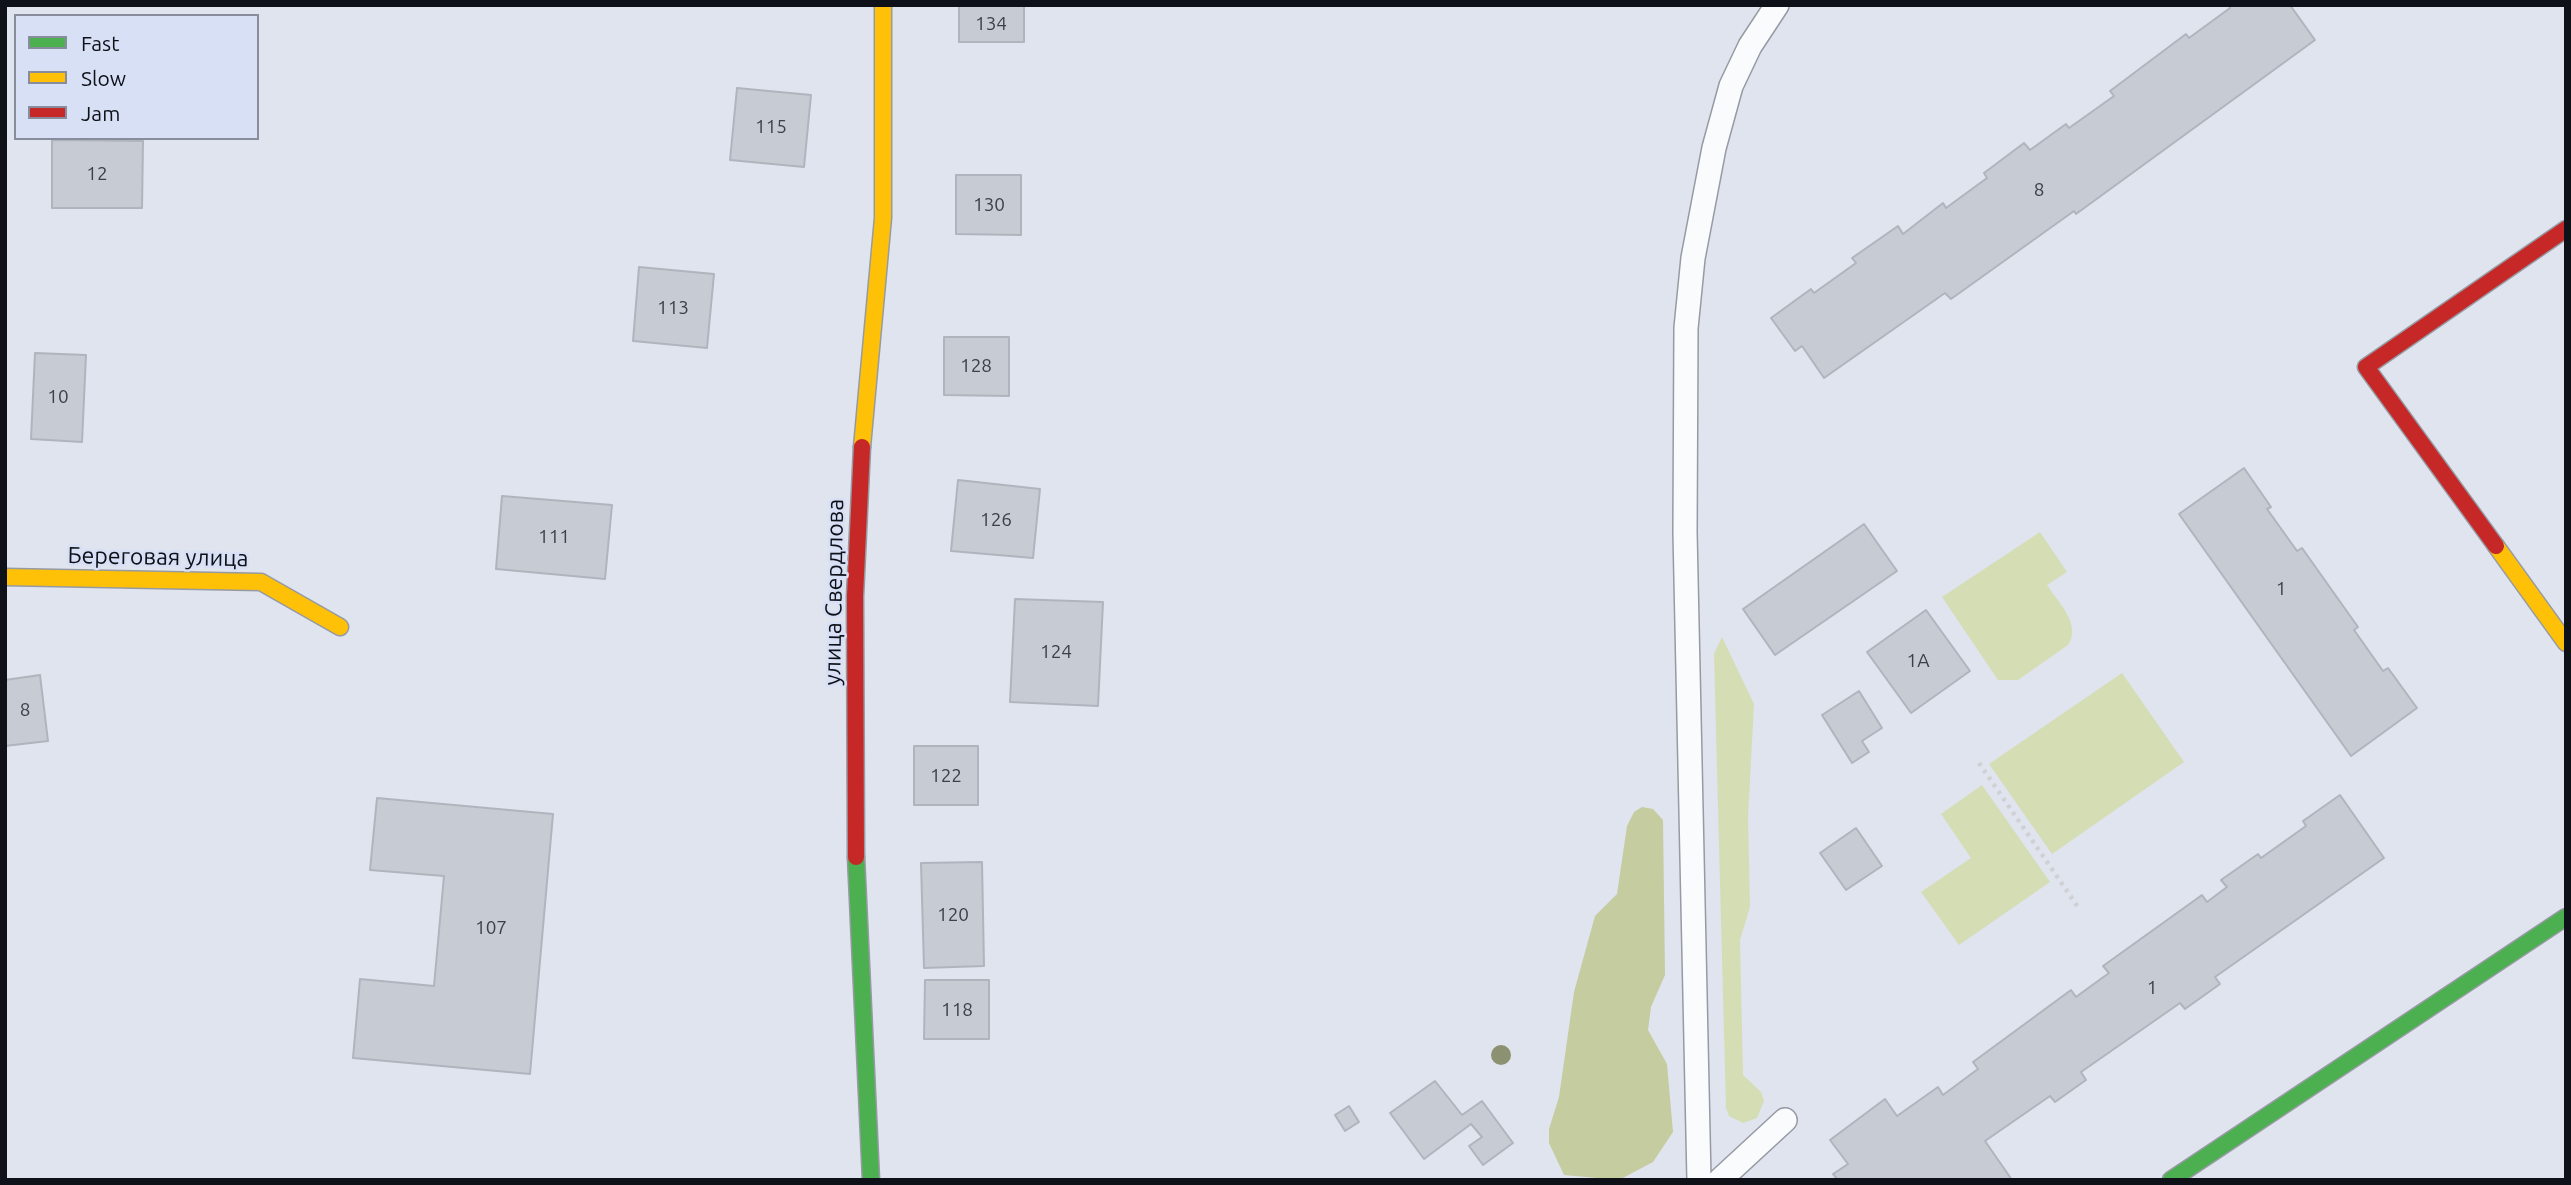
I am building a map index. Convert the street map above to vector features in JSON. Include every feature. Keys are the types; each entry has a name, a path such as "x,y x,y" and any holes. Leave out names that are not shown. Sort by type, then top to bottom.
{"street":[{"name":"улица Свердлова","path":"871,1180 857,874 854,648 862,447 883,218 883,5"},
{"path":"2566,229 2366,366 2566,643"},
{"name":"Береговая улица","path":"5,577 261,582 340,627"},
{"path":"2171,1180 2566,917"}],"lane":[{"path":"1699,1180 1685,532 1686,328 1701,208 1731,86 1750,46 1777,5"},
{"path":"1720,1180 1785,1120"}],"path":[{"path":"1979,763 2080,911"}],"green space":[{"path":"2040,532 2067,572 2047,585 2067,614 2072,637 2068,645 2018,680 1998,680 1942,597"},
{"path":"1722,637 1754,704 1748,817 1750,907 1740,940 1743,1075 1761,1092 1764,1101 1757,1118 1743,1123 1729,1116 1726,1108 1714,654"},
{"path":"2122,673 2184,762 2052,854 1989,764"},
{"path":"1982,785 2050,882 1959,945 1921,892 1971,858 1941,814"},
{"path":"1642,807 1653,809 1663,820 1665,975 1651,1007 1648,1030 1667,1064 1673,1132 1653,1162 1619,1180 1564,1175 1549,1143 1549,1129 1559,1097 1574,992 1595,916 1617,894 1627,826 1634,812"}],"building":[{"path":"959,5 1024,5 1024,42 959,42"},
{"path":"2229,5 2290,5 2315,40 2076,214 2074,211 1951,299 1945,293 1824,378 1802,346 1795,351 1771,318 1811,289 1814,293 1856,263 1852,258 1898,226 1903,234 1943,203 1946,208 1987,178 1984,173 2024,143 2030,150 2066,124 2069,128 2114,96 2110,91 2186,34 2189,38 2230,8"},
{"path":"737,88 811,95 804,167 730,160"},
{"path":"52,140 143,141 142,208 52,208"},
{"path":"956,175 1021,175 1021,235 956,234"},
{"path":"639,267 714,274 707,348 633,341"},
{"path":"944,337 1009,337 1009,396 944,395"},
{"path":"35,353 86,355 82,442 31,439"},
{"path":"2244,468 2271,507 2267,509 2297,551 2302,548 2358,627 2354,630 2383,671 2388,668 2417,708 2351,756 2179,514"},
{"path":"958,480 1040,489 1033,558 951,551"},
{"path":"502,496 612,505 605,579 496,569"},
{"path":"1864,524 1897,571 1775,655 1743,609"},
{"path":"1015,599 1103,602 1098,706 1010,702"},
{"path":"1926,610 1970,671 1911,713 1867,652"},
{"path":"40,675 48,741 5,746 5,680"},
{"path":"1859,691 1882,728 1862,741 1869,752 1852,763 1822,715"},
{"path":"914,746 978,746 978,805 914,805"},
{"path":"2340,795 2384,858 2215,977 2220,984 2185,1009 2180,1003 2081,1072 2086,1080 2055,1102 2050,1096 1985,1141 2012,1180 1838,1180 1833,1174 1848,1164 1830,1140 1885,1099 1897,1116 1938,1087 1943,1095 1978,1069 1973,1062 2071,990 2076,997 2109,973 2103,966 2202,895 2207,902 2227,887 2221,880 2258,854 2261,858 2306,826 2303,821"},
{"path":"377,798 553,814 530,1074 353,1058 360,979 434,986 444,876 370,870"},
{"path":"1856,828 1882,866 1846,890 1820,853"},
{"path":"982,862 984,966 924,968 921,863"},
{"path":"925,980 989,980 989,1039 924,1039"},
{"path":"1435,1081 1462,1115 1482,1101 1513,1143 1483,1165 1469,1146 1482,1137 1471,1124 1424,1159 1390,1113"},
{"path":"1349,1106 1359,1122 1345,1131 1335,1115"}],"traffic: fast":[{"path":"856,857 871,1180"},
{"path":"2171,1180 2566,917"}],"traffic: slow":[{"path":"862,447 883,218 883,5"},
{"path":"2496,546 2566,643"},
{"path":"5,577 261,582 340,627"}],"traffic: jam":[{"path":"2496,546 2366,367 2566,229"},
{"path":"856,857 855,596 862,447"}]}
